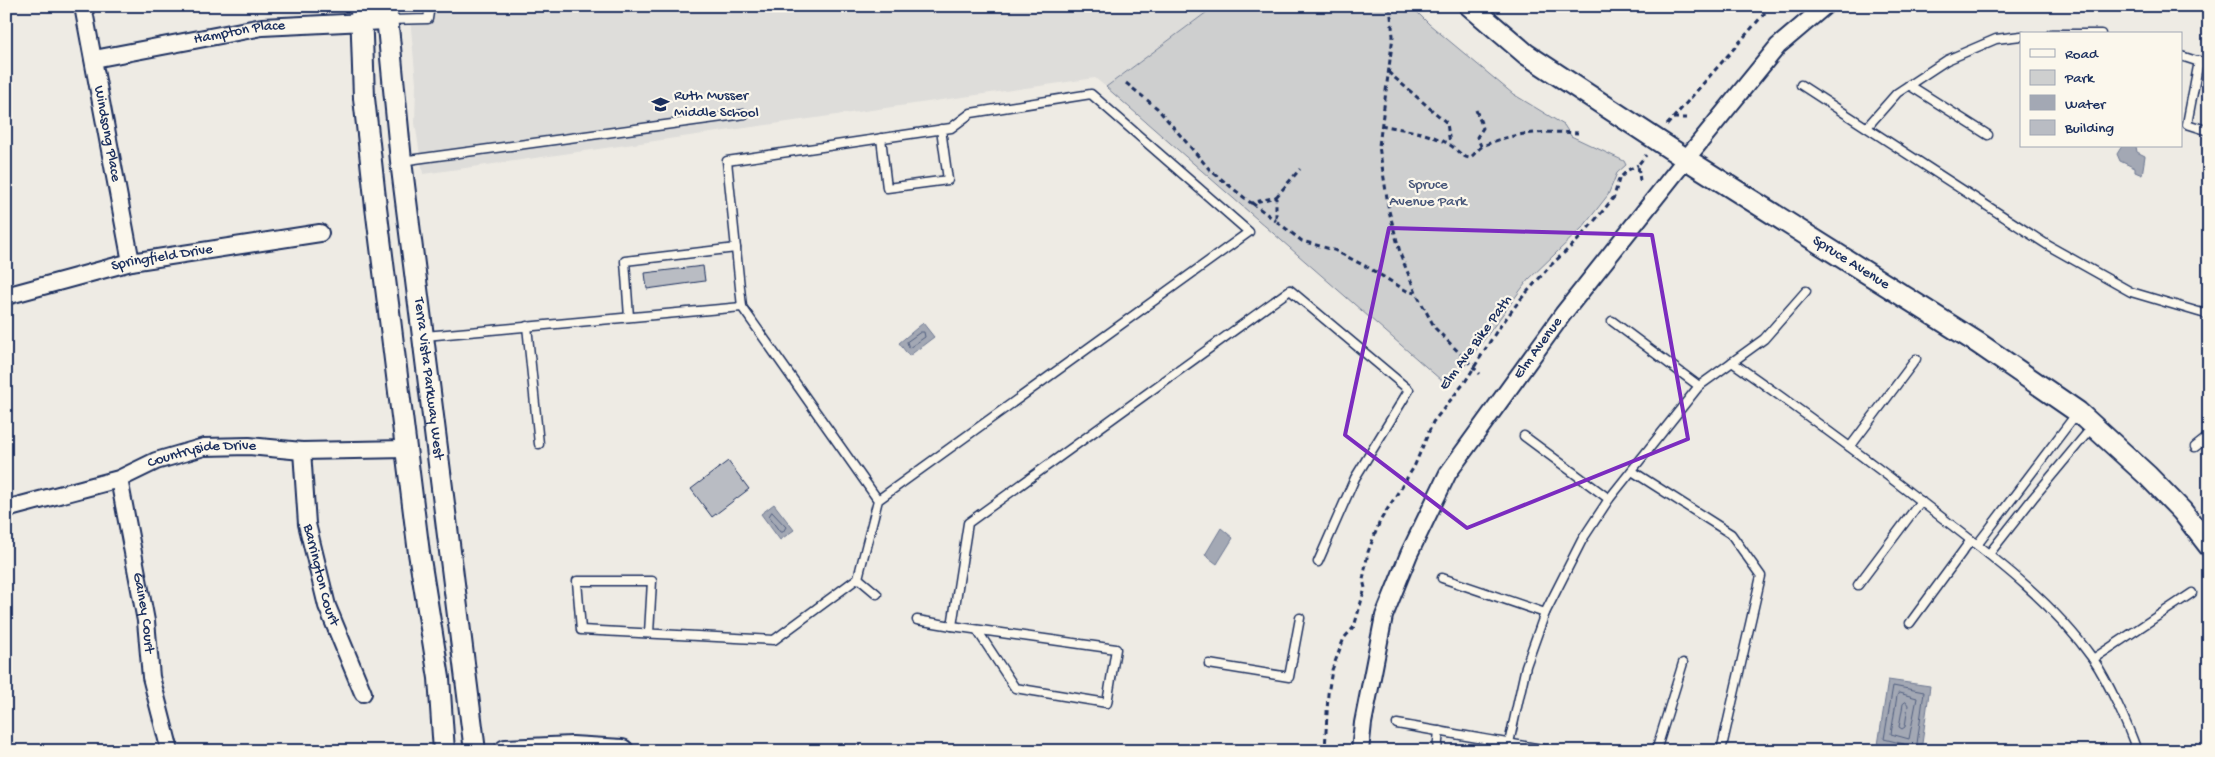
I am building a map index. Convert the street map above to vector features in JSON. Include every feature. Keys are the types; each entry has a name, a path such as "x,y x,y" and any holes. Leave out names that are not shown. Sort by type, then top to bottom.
{"main road":[{"path":"506,751 572,748 622,751"}],"street":[{"name":"Windsong Place","path":"83,6 131,262"},
{"name":"Spruce Avenue","path":"1470,6 1526,54 1686,159 1970,338 2078,412 2095,425 2182,511 2209,546"},
{"name":"Elm Avenue","path":"1360,751 1363,723 1384,616 1409,554 1448,473 1563,314 1686,159 1778,46 1825,6"},
{"name":"Hampton Place","path":"94,59 262,27 361,14 386,13"},
{"name":"Terra Vista Parkway West","path":"386,13 401,161 475,751"},
{"name":"Terra Vista Parkway West","path":"361,14 365,108 406,449 439,678 444,751"},
{"name":"Springfield Drive","path":"6,296 131,262 320,234"},
{"name":"Countryside Drive","path":"6,510 119,480 156,461 204,447 249,446 302,451 406,449"},
{"name":"Barrington Court","path":"302,451 307,524 327,606 363,693"},
{"name":"Gainey Court","path":"119,480 146,621 151,676 169,747"}],"lane":[{"path":"386,13 428,19 430,6"},
{"path":"1868,126 1897,93 1947,60 1996,39 2020,36"},
{"path":"2182,56 2209,65"},
{"path":"2198,62 2187,124 2209,131"},
{"path":"1801,85 1868,126 2049,246 2131,292 2209,314"},
{"path":"1909,85 1988,134"},
{"path":"649,633 652,581 578,581 581,630 774,640 858,578 878,500 1249,232 1091,94 971,112 951,128 727,161 742,307 878,500"},
{"path":"401,161 746,114"},
{"path":"881,138 887,188 948,180 941,129"},
{"path":"629,317 625,261 736,248"},
{"path":"952,626 968,523 1290,290 1409,390 1356,478 1318,562"},
{"path":"1509,743 1526,666 1545,613 1582,540 1609,499 1699,386 1764,339 1806,291"},
{"path":"423,336 742,307"},
{"path":"1612,321 1699,386"},
{"path":"527,326 539,444"},
{"path":"1850,447 1916,359"},
{"path":"1732,362 1850,447 1974,542 2039,596 2093,659 2130,732 2137,751"},
{"path":"1910,623 2078,412"},
{"path":"1989,554 2032,498 2095,425"},
{"path":"1524,436 1609,499"},
{"path":"2195,447 2209,436"},
{"path":"1632,471 1731,534 1761,576 1721,751"},
{"path":"1858,586 1920,501"},
{"path":"858,578 877,594"},
{"path":"1442,578 1545,613"},
{"path":"2093,659 2192,593"},
{"path":"1209,664 1289,678 1300,618"},
{"path":"917,620 1116,649 1107,703 1014,688 977,630"},
{"path":"1656,751 1684,662"},
{"path":"1397,724 1553,751"},
{"path":"1437,751 1439,732"}],"path":[{"path":"1390,6 1393,36 1379,146 1389,210 1401,256 1416,293 1435,328 1472,368 1480,374"},
{"path":"1688,118 1673,118 1771,6"},
{"path":"1388,72 1447,123 1451,145"},
{"path":"1126,84 1157,108 1210,170 1302,242 1334,250 1367,266 1407,292 1416,293"},
{"path":"1476,110 1482,128 1477,137 1481,146"},
{"path":"1381,125 1430,136 1451,145 1462,156 1469,158 1481,146 1544,131 1578,133"},
{"name":"Elm Ave Bike Path","path":"1325,751 1328,694 1332,670 1344,638 1354,627 1365,588 1363,580 1368,552 1380,521 1414,467 1433,422 1466,382 1472,368 1519,302 1551,265 1577,241 1602,212 1614,196 1619,179 1628,170 1638,165 1640,182"},
{"path":"1251,203 1276,197 1300,169"},
{"path":"1276,197 1276,222"}],"highlighted area":[{"path":"1389,228 1652,235 1688,439 1467,528 1345,435"}],"shaded area":[{"name":"Ruth Musser Middle School","path":"409,6 1215,6 1106,87 1095,78 423,174 415,123 416,83"}],"green space":[{"name":"Spruce Avenue Park","path":"1215,6 1411,6 1429,24 1513,94 1564,125 1571,136 1624,161 1626,165 1617,173 1608,195 1583,227 1528,280 1449,387 1106,87"}],"water":[{"path":"2121,148 2136,148 2137,152 2145,156 2142,175 2135,172 2135,168 2120,161 2117,154"},
{"path":"923,323 934,337 909,356 899,343"},
{"path":"774,504 794,530 780,540 761,514"},
{"path":"1221,528 1233,538 1217,564 1205,555"},
{"path":"1888,680 1930,686 1921,751 1878,745"}],"building":[{"path":"703,266 705,281 647,289 645,273"},
{"path":"728,461 749,489 712,517 691,489"}],"place":[{"name":"Ruth Musser Middle School","path":"660,105"}]}
